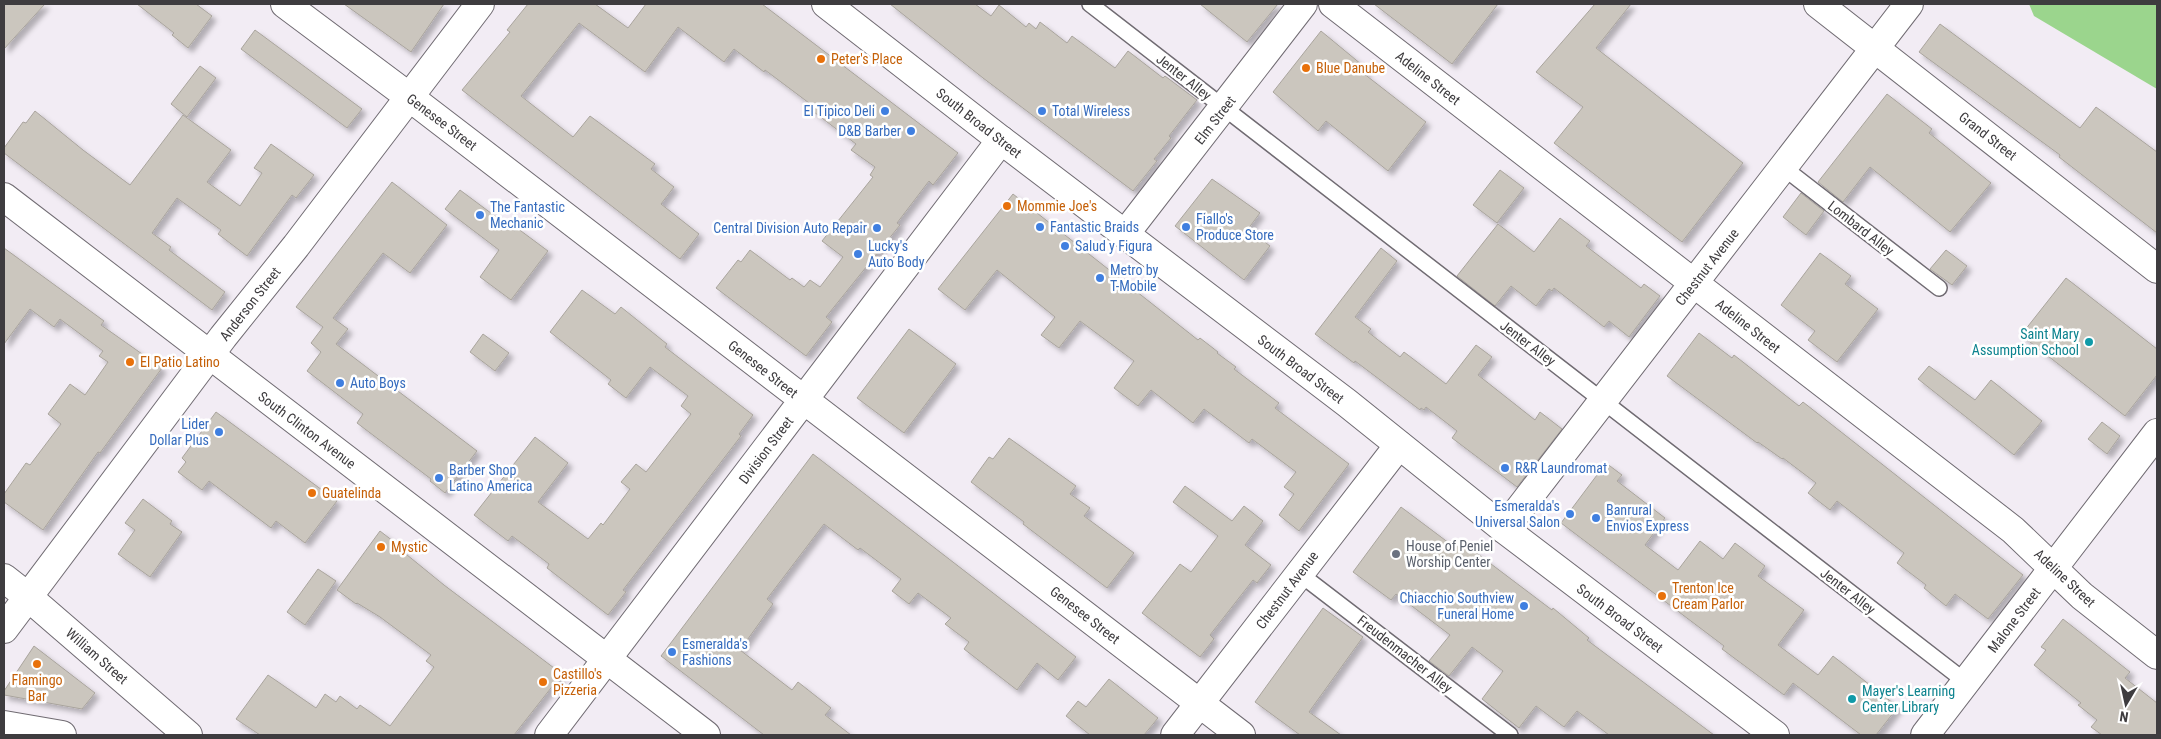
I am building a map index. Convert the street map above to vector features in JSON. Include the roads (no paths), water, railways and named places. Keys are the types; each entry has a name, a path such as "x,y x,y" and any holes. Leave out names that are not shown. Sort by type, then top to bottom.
{"street":[{"name":"Genesee Street","path":"284,4 408,96 1241,735"},
{"name":"Anderson Street","path":"4,629 209,356 296,246 408,96 480,4"},
{"name":"South Broad Street","path":"826,4 1399,445 1504,529 1775,735"},
{"name":"Elm Street","path":"1125,234 1303,4"},
{"name":"Adeline Street","path":"1333,4 2013,530 2082,596 2157,655"},
{"name":"Grand Street","path":"1818,4 2157,269"},
{"name":"Chestnut Avenue","path":"1504,529 1909,4"},
{"name":"Division Street","path":"549,735 608,660 1002,140"},
{"name":"South Clinton Avenue","path":"4,198 706,735"},
{"name":"Malone Street","path":"1925,735 2157,433"},
{"name":"Chestnut Avenue","path":"1175,735 1399,445"},
{"name":"William Street","path":"4,578 188,735"},
{"path":"4,725 62,735"}],"lane":[{"name":"Jenter Alley","path":"1090,4 1966,682"},
{"name":"Lombard Alley","path":"1784,168 1939,288"},
{"name":"Freudenmacher Alley","path":"1300,574 1510,735"}],"place":[{"name":"Peter's Place","path":"821,59"},
{"name":"Blue Danube","path":"1306,68"},
{"name":"El Tipico Deli","path":"885,111"},
{"name":"Total Wireless","path":"1042,111"},
{"name":"D&B Barber","path":"911,131"},
{"name":"Mommie Joe's","path":"1007,206"},
{"name":"The Fantastic Mechanic","path":"480,215"},
{"name":"Fantastic Braids","path":"1040,227"},
{"name":"Fiallo's Produce Store","path":"1186,227"},
{"name":"Central Division Auto Repair","path":"877,228"},
{"name":"Salud y Figura","path":"1065,246"},
{"name":"Lucky's Auto Body","path":"858,254"},
{"name":"Metro by T-Mobile","path":"1100,278"},
{"name":"Saint Mary Assumption School","path":"2089,342"},
{"name":"El Patio Latino","path":"130,362"},
{"name":"Auto Boys","path":"340,383"},
{"name":"Lider Dollar Plus","path":"219,432"},
{"name":"R&R Laundromat","path":"1505,468"},
{"name":"Barber Shop Latino America","path":"439,478"},
{"name":"Guatelinda","path":"312,493"},
{"name":"Esmeralda's Universal Salon","path":"1570,514"},
{"name":"Banrural Envios Express","path":"1596,518"},
{"name":"Mystic","path":"381,547"},
{"name":"House of Peniel Worship Center","path":"1396,554"},
{"name":"Trenton Ice Cream Parlor","path":"1662,596"},
{"name":"Chiacchio Southview Funeral Home","path":"1524,606"},
{"name":"Esmeralda's Fashions","path":"672,652"},
{"name":"Flamingo Bar","path":"37,664"},
{"name":"Castillo's Pizzeria","path":"543,682"},
{"name":"Mayer's Learning Center Library","path":"1852,699"}]}
